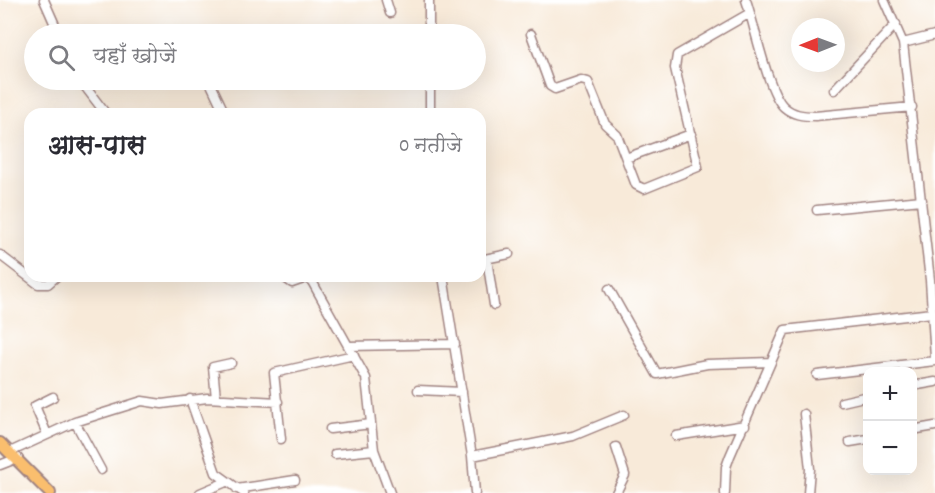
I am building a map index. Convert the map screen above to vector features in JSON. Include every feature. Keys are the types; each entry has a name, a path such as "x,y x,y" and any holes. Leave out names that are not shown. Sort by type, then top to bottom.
{"main road":[{"path":"0,443 47,492"}],"street":[{"path":"44,0 55,24"},
{"path":"386,0 390,13"},
{"path":"429,0 429,24"},
{"path":"746,0 775,95 792,113 815,116 912,107"},
{"path":"817,375 935,359 912,107 903,43 888,2"},
{"path":"531,34 550,86 555,89 581,80 588,82 605,124 615,133 638,188 647,189 697,169 698,160 675,59 680,52 750,13"},
{"path":"834,90 896,24"},
{"path":"903,43 935,35"},
{"path":"88,90 101,108"},
{"path":"214,90 222,108"},
{"path":"430,90 430,108"},
{"path":"626,158 691,134"},
{"path":"817,210 922,200"},
{"path":"486,258 509,254"},
{"path":"0,255 24,273"},
{"path":"486,272 494,305"},
{"path":"35,282 38,284 50,282"},
{"path":"312,282 354,355 369,387 374,450 390,493"},
{"path":"444,282 472,456 475,493"},
{"path":"609,289 658,375 707,364 771,362"},
{"path":"725,493 726,467 784,330 932,313"},
{"path":"349,346 455,344"},
{"path":"281,439 274,373 354,355"},
{"path":"216,398 213,367 231,363"},
{"path":"917,385 935,382"},
{"path":"418,390 462,392"},
{"path":"47,434 35,406 53,397"},
{"path":"842,402 863,397"},
{"path":"0,465 47,434 75,422 141,401 162,404 190,399 216,398 278,402"},
{"path":"190,399 216,473 226,482 240,491 295,480"},
{"path":"804,414 810,469 808,493"},
{"path":"472,456 573,436 624,415"},
{"path":"75,422 100,470"},
{"path":"330,429 371,424"},
{"path":"676,436 745,425"},
{"path":"917,429 935,426"},
{"path":"850,442 863,440"},
{"path":"616,447 625,475 616,493"},
{"path":"335,454 374,450"},
{"path":"200,493 226,482"}]}
